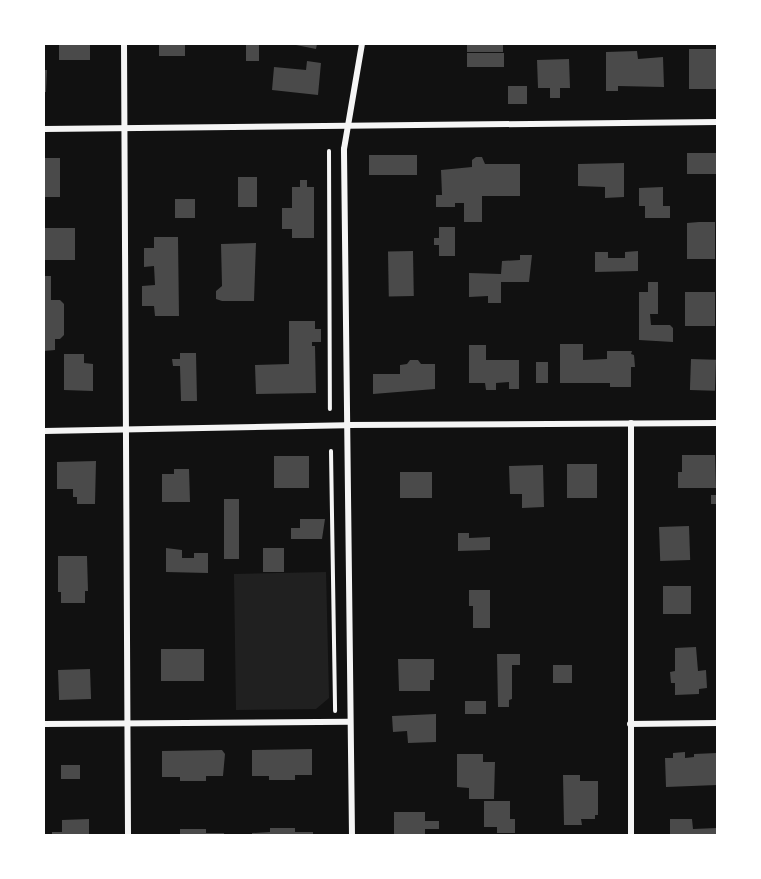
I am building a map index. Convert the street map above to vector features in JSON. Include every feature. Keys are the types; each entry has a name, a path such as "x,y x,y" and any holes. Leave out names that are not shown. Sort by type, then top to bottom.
{"street":[{"path":"124,44 128,836"},
{"path":"352,836 344,149 362,44"},
{"path":"44,129 717,122"},
{"path":"631,423 631,836"},
{"path":"44,430 346,425 717,423"},
{"path":"44,724 350,722"},
{"path":"630,724 717,723"}],"path":[{"path":"331,451 335,723"}],"shaded area":[{"path":"326,572 329,698 316,709 236,710 234,574"}],"building":[{"path":"59,44 90,44 90,60 59,60"},
{"path":"159,44 185,44 185,56 159,56"},
{"path":"246,44 259,44 259,61 246,61"},
{"path":"291,44 317,44 316,49"},
{"path":"467,44 503,44 503,52 467,52"},
{"path":"689,49 716,49 716,89 689,89"},
{"path":"637,51 638,59 663,57 664,87 618,86 618,91 606,91 606,52"},
{"path":"467,53 504,53 504,67 467,67"},
{"path":"569,59 570,88 560,88 560,98 550,98 550,88 538,88 537,60"},
{"path":"307,61 321,63 318,95 272,90 274,67 306,70"},
{"path":"44,70 47,70 46,92 44,92"},
{"path":"508,86 527,86 527,104 508,104"},
{"path":"687,153 716,153 716,174 687,174"},
{"path":"369,155 417,155 417,175 369,175"},
{"path":"482,157 485,164 520,164 520,196 482,196 482,222 464,222 464,203 455,203 455,207 436,207 436,195 442,195 441,170 472,167 472,160"},
{"path":"44,158 60,158 60,197 44,197"},
{"path":"624,163 624,197 605,198 605,187 578,186 578,164"},
{"path":"238,177 257,177 257,207 238,207"},
{"path":"300,180 307,180 307,187 314,187 314,238 292,238 292,229 282,229 282,208 292,208 292,187 300,187"},
{"path":"663,187 663,206 670,206 670,218 645,218 645,206 639,206 639,188"},
{"path":"175,199 195,199 195,218 175,218"},
{"path":"715,222 715,259 687,259 687,223"},
{"path":"439,227 455,227 455,256 439,256 439,245 434,245 434,238 439,238"},
{"path":"44,228 75,228 75,260 44,260"},
{"path":"154,237 178,237 179,316 155,316 154,306 142,306 142,286 155,285 154,266 144,267 144,248 154,248"},
{"path":"256,243 254,301 216,299 216,291 222,286 221,244"},
{"path":"388,251 413,251 414,296 389,296"},
{"path":"638,251 638,271 595,272 595,252 608,252 608,258 625,258 625,252"},
{"path":"520,255 532,255 529,282 501,282 501,303 488,303 488,296 469,297 469,273 501,274 502,261 520,260"},
{"path":"44,276 51,276 51,300 60,300 64,304 64,335 60,339 55,339 55,350 44,351"},
{"path":"648,282 658,282 658,314 650,314 651,325 670,325 673,328 673,342 639,340 639,292 648,292"},
{"path":"685,292 715,292 715,326 685,326"},
{"path":"289,321 315,321 315,329 321,329 321,342 312,342 312,346 315,346 316,393 256,394 255,365 289,364"},
{"path":"560,344 583,344 583,360 607,359 607,351 632,351 635,367 631,367 631,387 610,387 610,383 560,383"},
{"path":"469,345 486,345 486,360 519,360 519,389 509,389 509,382 496,383 496,390 486,390 485,383 469,383"},
{"path":"180,353 196,353 197,401 181,401 180,366 173,366 172,359 180,359"},
{"path":"64,354 84,354 84,363 93,364 93,391 64,390"},
{"path":"691,359 716,360 715,391 690,390"},
{"path":"410,360 418,360 421,364 435,364 435,389 373,394 373,374 400,374 400,365 407,364"},
{"path":"536,362 548,362 548,383 536,383"},
{"path":"682,455 715,455 716,488 678,488 678,472 682,472"},
{"path":"274,456 309,456 309,488 274,488"},
{"path":"96,461 95,504 77,504 77,497 73,497 73,489 57,489 57,462"},
{"path":"567,464 597,464 597,498 567,498"},
{"path":"543,465 544,507 522,508 522,494 510,494 509,466"},
{"path":"174,469 189,469 190,502 162,502 162,474 174,474"},
{"path":"400,472 432,472 432,498 400,498"},
{"path":"711,495 717,495 717,504 711,504"},
{"path":"224,499 239,499 239,559 224,559"},
{"path":"300,519 325,519 322,539 291,539 291,528 300,528"},
{"path":"689,526 690,560 660,561 659,527"},
{"path":"458,533 469,533 469,538 490,537 490,550 458,551"},
{"path":"166,548 182,550 182,558 194,558 194,553 208,553 208,573 166,572"},
{"path":"263,548 284,548 284,572 263,572"},
{"path":"58,556 87,556 88,591 85,591 85,603 61,603 61,592 58,592"},
{"path":"663,586 691,586 691,614 663,614"},
{"path":"469,590 490,590 490,628 473,628 473,606 469,606"},
{"path":"696,647 698,671 706,670 707,688 699,689 699,694 675,695 675,683 671,683 670,672 675,671 675,648"},
{"path":"161,649 204,649 204,681 161,681"},
{"path":"497,654 520,654 520,665 512,665 512,699 509,700 509,707 498,707"},
{"path":"398,659 434,659 434,680 430,680 430,691 399,691"},
{"path":"553,665 572,665 572,683 553,683"},
{"path":"90,669 91,699 59,700 58,670"},
{"path":"465,701 486,701 486,714 465,714"},
{"path":"436,714 436,742 408,743 407,731 393,732 392,716"},
{"path":"312,749 312,775 295,775 295,780 269,780 269,776 252,776 252,750"},
{"path":"222,750 225,754 223,776 206,776 206,781 180,781 180,777 162,777 162,751"},
{"path":"685,752 685,758 694,757 694,754 717,753 717,785 666,787 665,758 673,758 673,753"},
{"path":"457,754 483,754 483,762 495,762 494,799 469,799 469,788 457,787"},
{"path":"61,765 80,765 80,779 61,779"},
{"path":"563,775 580,775 580,781 598,781 598,815 595,815 595,819 581,819 582,825 564,825"},
{"path":"484,801 510,801 510,819 515,819 515,833 497,833 497,827 484,827"},
{"path":"394,812 425,812 425,821 439,821 439,829 425,829 425,836 394,836"},
{"path":"89,819 89,836 52,836 52,832 62,832 62,820"},
{"path":"670,819 692,819 693,829 717,828 717,836 670,836"},
{"path":"270,828 295,828 295,832 313,832 313,836 252,836 252,833 270,832"},
{"path":"180,829 206,829 206,833 224,833 224,836 180,836"}]}
